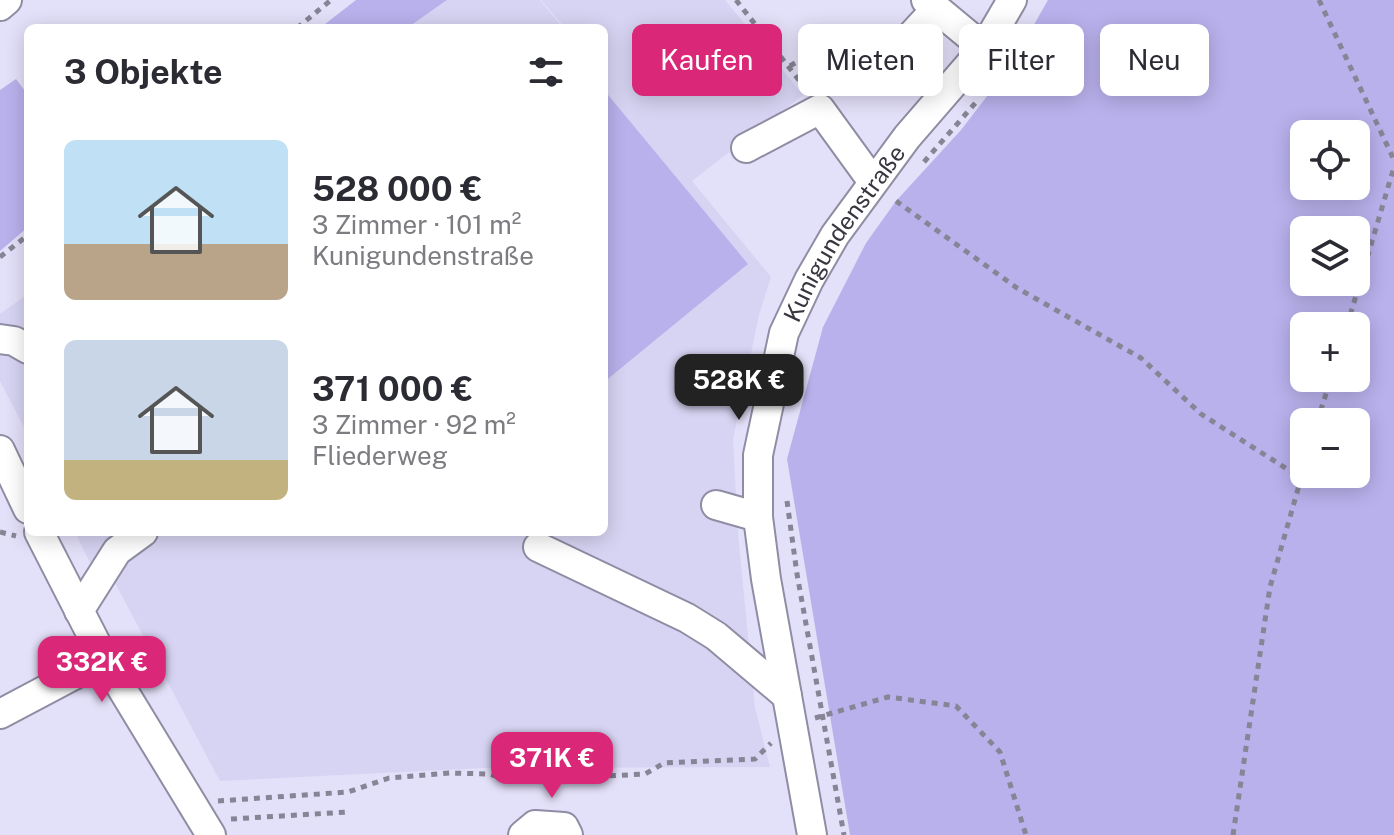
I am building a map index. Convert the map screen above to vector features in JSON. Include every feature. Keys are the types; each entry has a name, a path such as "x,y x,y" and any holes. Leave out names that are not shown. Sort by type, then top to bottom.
{"street":[{"path":"0,6 7,0"},
{"name":"Kunigundenstraße","path":"998,24 1012,0"},
{"path":"918,24 931,4 959,27"},
{"name":"Kunigundenstraße","path":"812,835 758,517 758,455 784,333 809,280 835,235 887,196 907,137 959,77"},
{"path":"746,148 820,109 887,196"},
{"path":"0,339 24,347"},
{"path":"727,379 771,394"},
{"path":"0,450 24,501"},
{"path":"716,505 758,517"},
{"path":"41,536 104,659 202,819"},
{"path":"79,611 117,551 138,536"},
{"path":"538,547 687,618 716,636 789,709"},
{"path":"0,714 104,659"},
{"path":"523,835 535,825 564,827 568,835"}],"path":[{"path":"302,24 331,0"},
{"path":"736,0 790,66 820,109"},
{"path":"1319,0 1394,160"},
{"path":"790,66 798,61"},
{"path":"914,173 981,96"},
{"path":"1351,312 1394,167"},
{"path":"887,196 1017,288 1141,358 1201,414 1290,471"},
{"path":"0,257 24,238"},
{"path":"1233,835 1270,587 1298,488"},
{"path":"785,489 844,835"},
{"path":"822,717 888,697 956,706 1000,752 1026,835"},
{"path":"202,819 348,792 389,778 450,773 489,774 511,781 645,774 664,763 755,759 789,709"},
{"path":"202,819 348,812"}],"shaded area":[{"path":"356,0 447,0 413,24 325,24"},
{"path":"447,0 540,0 560,24 413,24"},
{"path":"541,0 725,0 745,24 632,24 632,96 782,96 782,69 798,89 798,96 802,96 692,181 771,277 759,315 733,439 738,534 755,707 770,767 484,768 220,781 114,581 94,571 77,536 608,536 608,24 562,24"},
{"path":"1048,0 1394,0 1394,835 850,835 787,459 823,327 866,243 896,201 961,130 987,96 1084,96 1084,24 1034,24"},
{"path":"16,79 24,90 24,230 0,251 0,90"},
{"path":"608,95 748,264 608,379"},
{"path":"24,297 24,427 0,381 0,314"}]}
